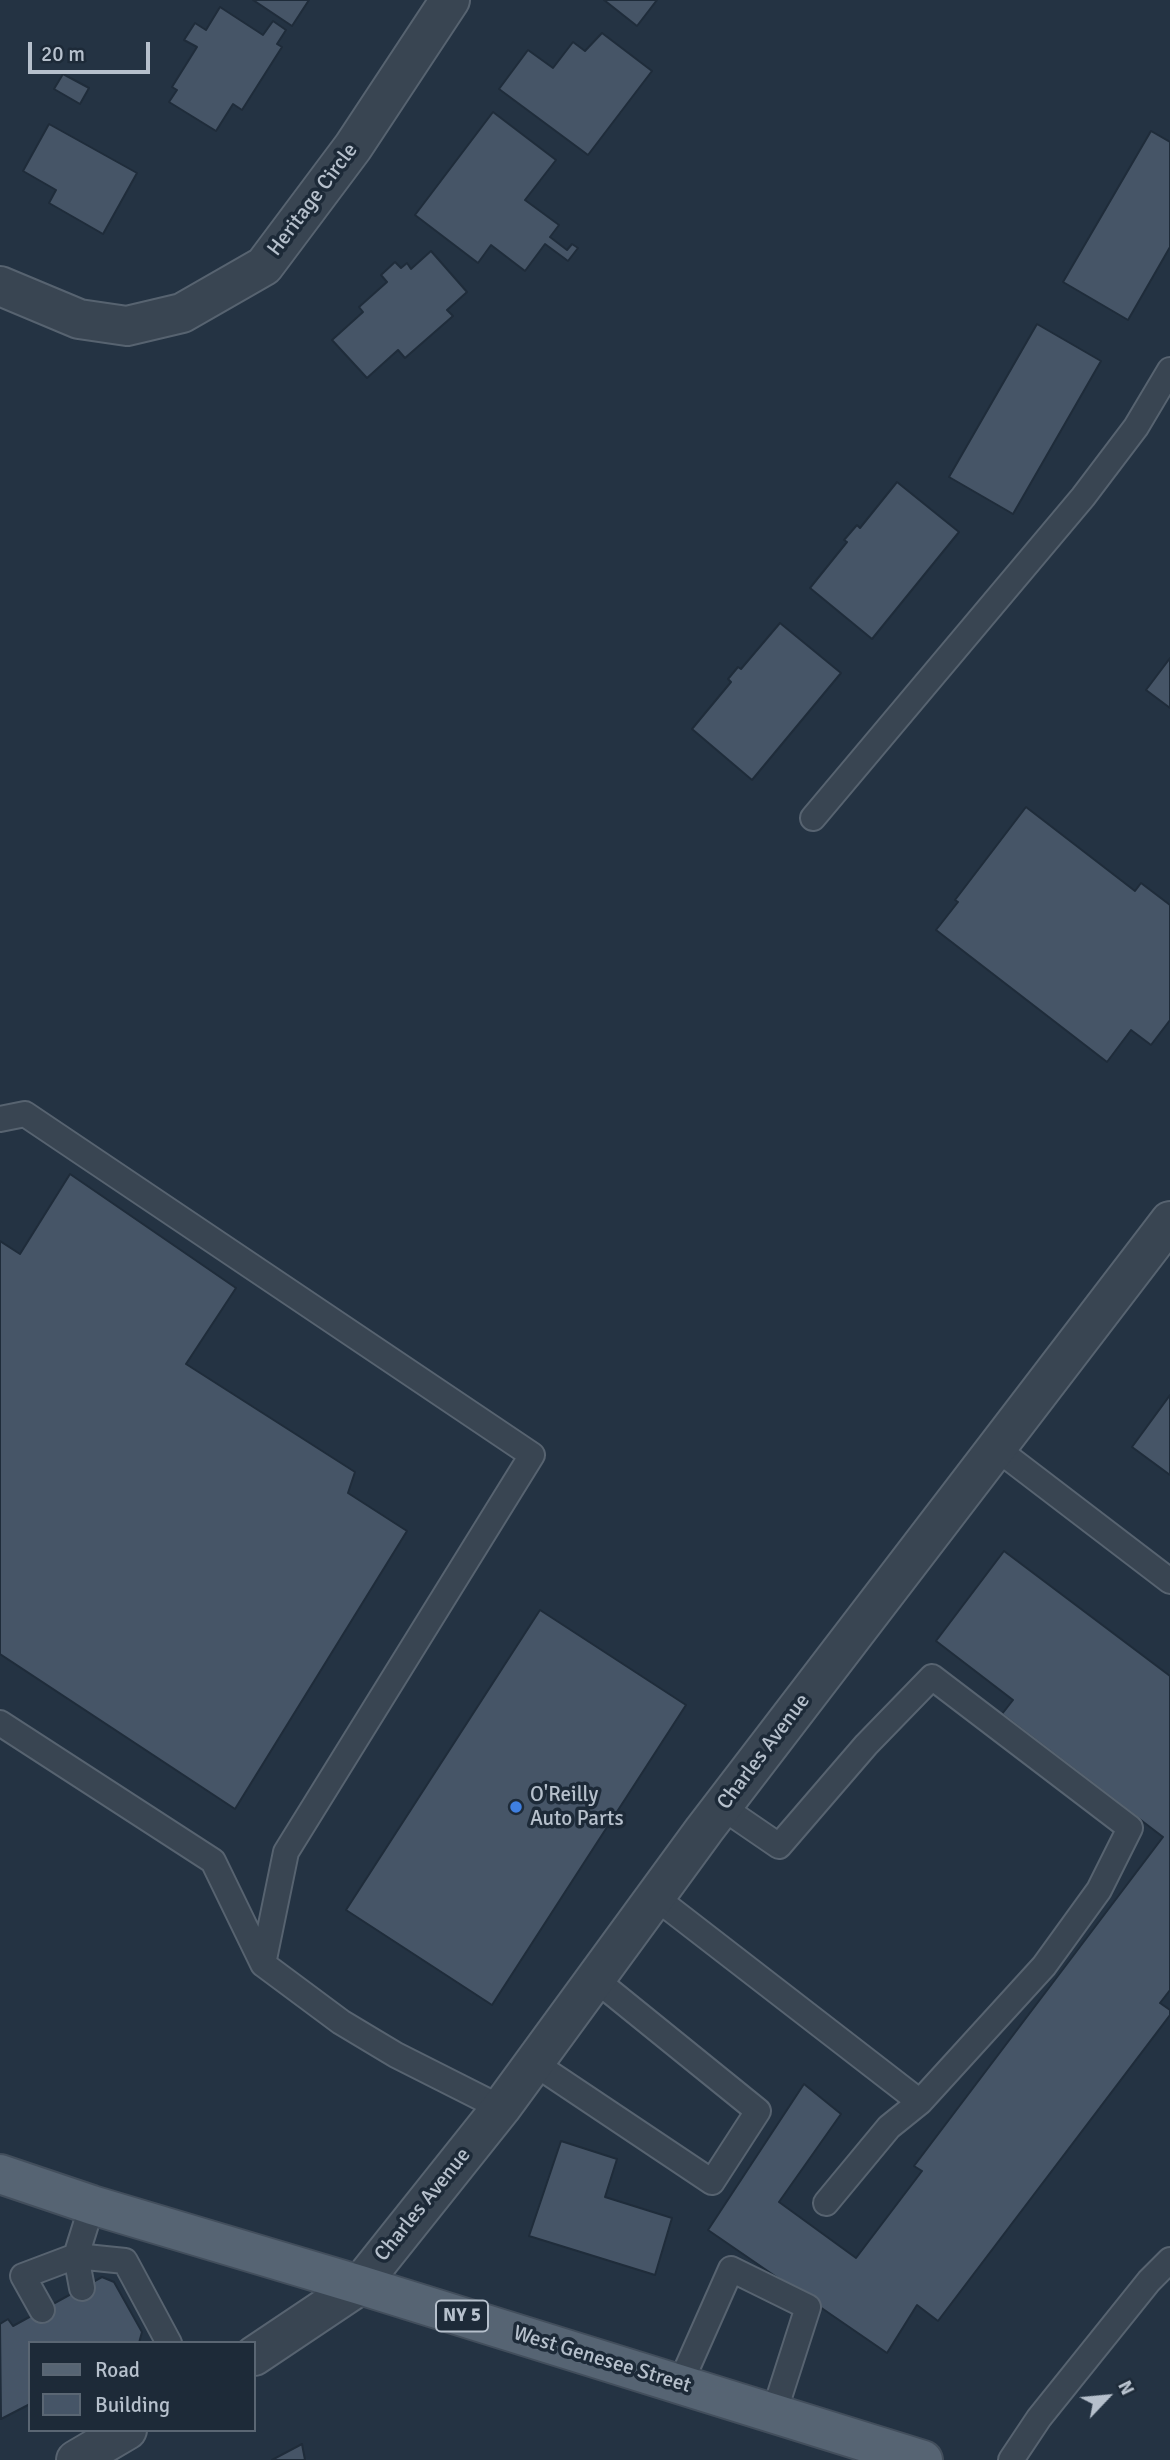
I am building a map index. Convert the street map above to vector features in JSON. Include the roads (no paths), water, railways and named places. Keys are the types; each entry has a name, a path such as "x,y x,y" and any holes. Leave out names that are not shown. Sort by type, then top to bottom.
{"main road":[{"name":"West Genesee Street","path":"0,2174 92,2205 360,2284 923,2460"}],"street":[{"name":"Heritage Circle","path":"0,286 79,319 127,326 182,313 264,266 353,147 450,0"},
{"name":"Charles Avenue","path":"256,2355 360,2284 500,2108 722,1807 1169,1225"},
{"path":"76,2460 124,2432"}],"lane":[{"path":"813,818 1083,497 1136,427 1170,370"},
{"path":"0,1119 25,1114 532,1455 286,1852 263,1964"},
{"path":"996,1448 1170,1581"},
{"path":"722,1807 779,1846 866,1745 932,1677 1130,1828 1099,1890 1044,1966 920,2102 890,2127 826,2203"},
{"path":"0,1723 213,1861 263,1964 341,2022 396,2055 500,2108"},
{"path":"655,1897 920,2102"},
{"path":"534,2063 712,2182 758,2111 595,1979"},
{"path":"82,2288 76,2256 92,2205"},
{"path":"42,2310 23,2276 76,2256 125,2261 168,2341"},
{"path":"1011,2460 1039,2418 1149,2281 1170,2260"},
{"path":"680,2384 731,2269 808,2307 774,2413"}],"place":[{"name":"O'Reilly Auto Parts","path":"516,1807"}]}
